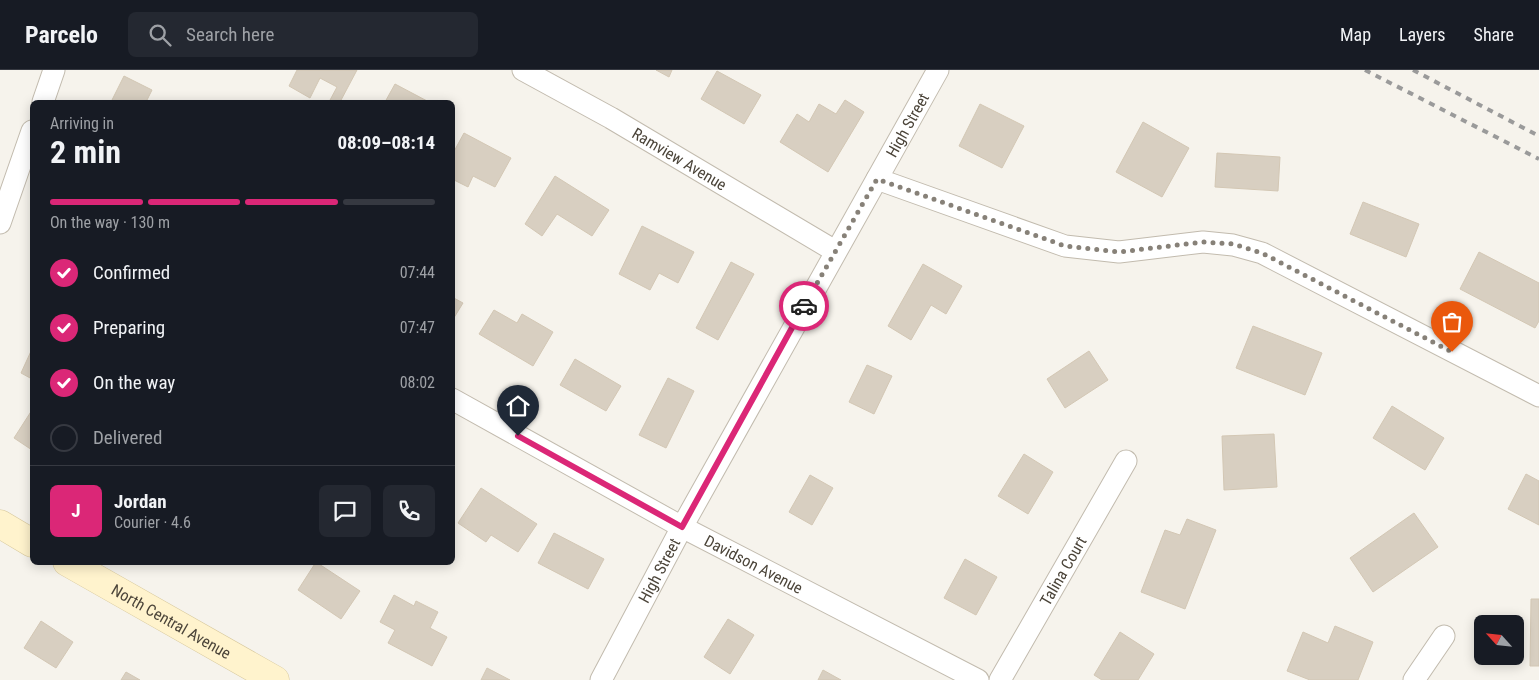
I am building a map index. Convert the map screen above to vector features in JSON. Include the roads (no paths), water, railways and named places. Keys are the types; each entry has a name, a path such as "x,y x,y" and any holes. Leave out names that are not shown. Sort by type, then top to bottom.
{"main road":[{"path":"0,524 30,542"},
{"name":"North Central Avenue","path":"73,565 275,680"}],"street":[{"path":"44,100 54,70"},
{"name":"Ramview Avenue","path":"523,70 611,118 835,251"},
{"name":"High Street","path":"601,680 682,527 938,70"},
{"path":"0,223 28,162 30,147"},
{"path":"877,179 1065,246 1119,252 1203,242 1233,244 1262,253 1539,396"},
{"name":"Davidson Avenue","path":"455,401 682,527 978,680"},
{"name":"Talina Court","path":"1000,680 1126,461"},
{"path":"1414,680 1444,636"}],"railway":[{"path":"1365,70 1539,159"},
{"path":"1413,70 1539,136"}]}
